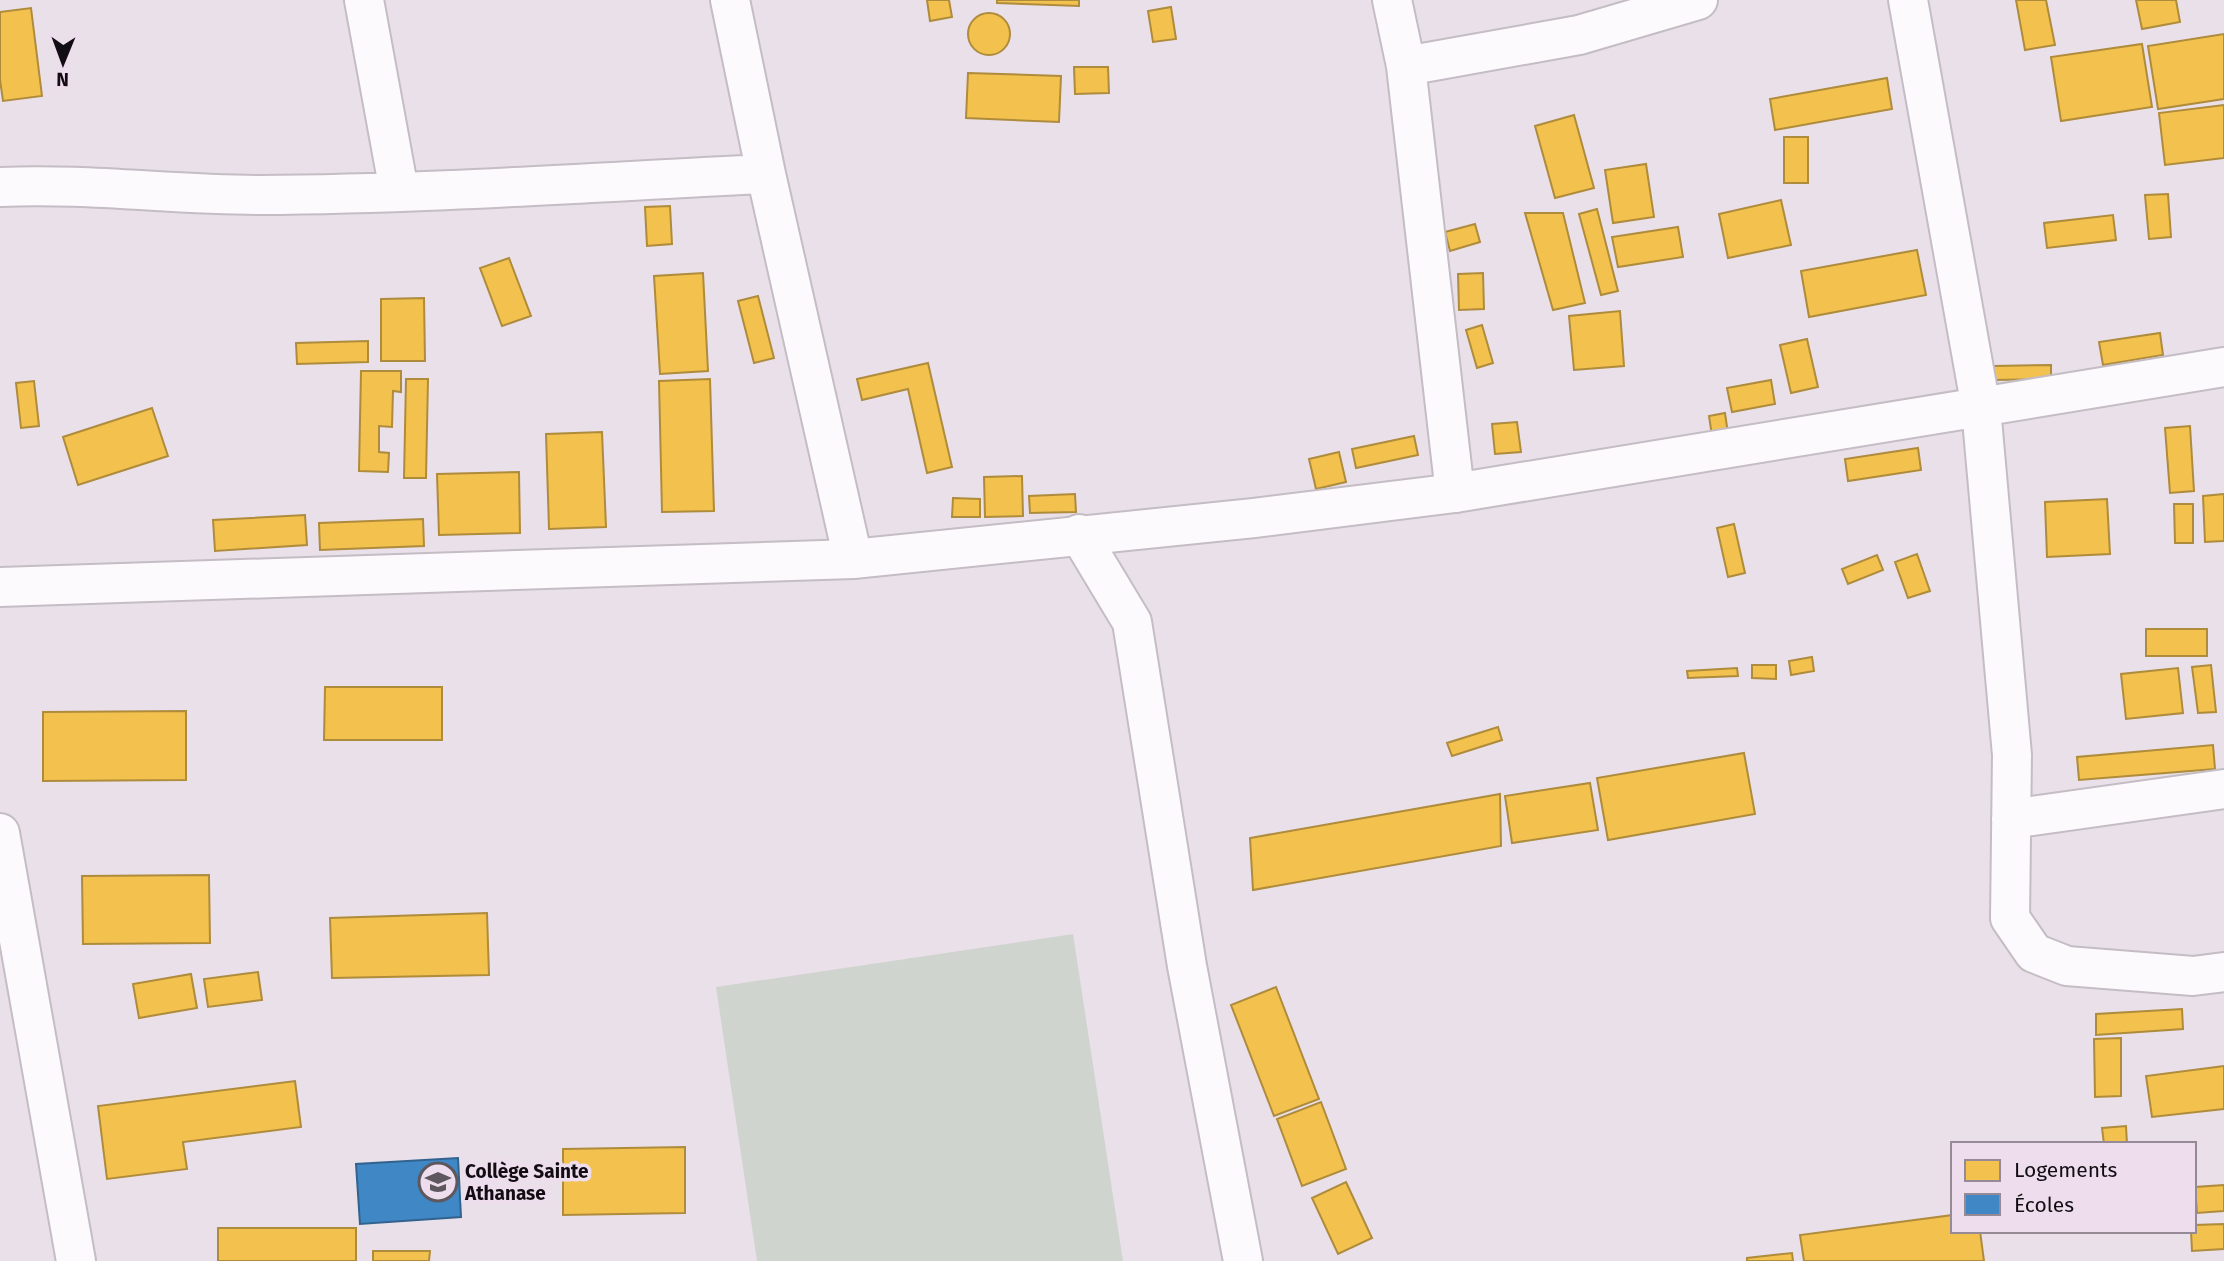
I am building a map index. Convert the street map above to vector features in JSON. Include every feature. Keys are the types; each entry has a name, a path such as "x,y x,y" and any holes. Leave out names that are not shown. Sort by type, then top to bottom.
{"street":[{"path":"364,0 399,191"},
{"path":"730,0 766,174 853,559"},
{"path":"1392,0 1406,66 1455,493"},
{"path":"1406,66 1579,35 1698,0"},
{"path":"1908,0 1982,408 2012,755 2010,918 2034,953 2067,966 2193,976 2224,972"},
{"path":"0,187 47,184 257,195 766,174"},
{"path":"0,587 853,559 1254,518 1455,493 2224,367"},
{"path":"1079,534 1132,622 1187,967 1243,1261"},
{"path":"2011,819 2224,789"},
{"path":"0,833 76,1261"}],"shaded area":[{"path":"1073,934 1123,1261 757,1261 716,987"}],"building: Logements":[{"path":"927,0 949,0 952,17 930,21"},
{"path":"997,0 1079,0 1079,6 997,3"},
{"path":"2016,0 2046,0 2055,45 2025,50"},
{"path":"2136,0 2176,0 2180,22 2142,29"},
{"path":"1171,7 1176,39 1153,42 1148,11"},
{"path":"31,8 42,96 3,101 0,80 0,12"},
{"path":"989,13 1004,19 1010,34 1004,49 989,55 974,49 968,34 974,19"},
{"path":"2224,34 2224,99 2158,109 2148,46"},
{"path":"2142,44 2152,107 2061,121 2051,57"},
{"path":"1074,67 1108,67 1109,93 1075,94"},
{"path":"968,73 1061,76 1059,122 966,118"},
{"path":"1887,78 1892,109 1775,130 1770,99"},
{"path":"2224,105 2224,158 2165,165 2159,113"},
{"path":"1574,115 1594,188 1555,198 1535,126"},
{"path":"1784,137 1808,137 1808,183 1784,183"},
{"path":"1646,164 1654,217 1613,223 1605,170"},
{"path":"2168,194 2171,237 2149,239 2145,195"},
{"path":"1781,200 1791,245 1728,258 1719,214"},
{"path":"670,206 672,244 647,246 645,207"},
{"path":"1597,209 1618,291 1601,295 1579,214"},
{"path":"1525,213 1563,213 1585,303 1553,310"},
{"path":"2113,215 2116,240 2047,248 2044,223"},
{"path":"1475,224 1480,242 1450,251 1445,232"},
{"path":"1678,227 1683,257 1618,267 1612,237"},
{"path":"1917,250 1926,295 1809,317 1801,271"},
{"path":"509,258 531,316 502,326 480,268"},
{"path":"703,273 708,371 660,374 654,276"},
{"path":"1483,273 1484,309 1459,310 1458,274"},
{"path":"758,296 774,358 754,363 738,301"},
{"path":"424,298 425,361 381,361 381,299"},
{"path":"1620,311 1624,366 1574,370 1569,316"},
{"path":"1482,325 1493,363 1477,368 1466,330"},
{"path":"2160,333 2163,355 2103,365 2099,342"},
{"path":"1807,339 1818,387 1791,393 1780,345"},
{"path":"368,341 368,362 297,364 296,343"},
{"path":"928,363 952,467 927,473 908,389 862,400 857,379"},
{"path":"2051,365 2051,379 1994,380 1993,366"},
{"path":"361,371 401,371 401,392 393,391 392,427 379,426 379,452 389,453 388,472 359,471"},
{"path":"406,379 428,379 426,478 404,478"},
{"path":"710,379 714,511 662,512 659,381"},
{"path":"1771,380 1775,404 1732,412 1727,388"},
{"path":"34,381 39,426 21,428 16,383"},
{"path":"152,408 168,456 78,485 63,437"},
{"path":"1725,413 1728,434 1712,436 1709,416"},
{"path":"1517,422 1521,452 1495,454 1492,424"},
{"path":"2190,426 2194,491 2170,493 2165,428"},
{"path":"602,432 606,527 549,529 546,434"},
{"path":"1414,436 1418,455 1356,468 1352,449"},
{"path":"1918,448 1921,470 1848,481 1845,459"},
{"path":"1339,452 1346,482 1316,489 1309,459"},
{"path":"519,472 520,533 439,535 437,474"},
{"path":"1022,476 1023,516 985,517 984,477"},
{"path":"1075,494 1076,512 1030,513 1029,496"},
{"path":"2224,494 2224,541 2205,542 2203,496"},
{"path":"953,498 980,499 980,517 952,517"},
{"path":"2107,499 2110,554 2047,557 2045,502"},
{"path":"2174,504 2193,504 2193,543 2175,543"},
{"path":"305,515 307,545 215,551 213,520"},
{"path":"423,519 424,546 320,550 319,523"},
{"path":"1734,524 1745,573 1728,577 1717,528"},
{"path":"1917,554 1930,591 1908,598 1895,562"},
{"path":"1877,555 1883,570 1848,584 1842,569"},
{"path":"2146,629 2207,629 2207,656 2146,656"},
{"path":"1812,657 1814,671 1791,675 1789,661"},
{"path":"1752,665 1776,665 1776,679 1752,678"},
{"path":"2211,665 2216,712 2198,713 2192,667"},
{"path":"1737,668 1738,676 1688,678 1687,671"},
{"path":"2178,668 2183,713 2126,719 2121,674"},
{"path":"325,687 442,687 442,740 324,740"},
{"path":"186,711 186,780 43,781 43,712"},
{"path":"1498,727 1502,740 1452,756 1447,743"},
{"path":"2213,745 2215,769 2079,780 2077,757"},
{"path":"1744,753 1755,814 1608,840 1597,778"},
{"path":"1590,783 1598,830 1512,843 1505,796"},
{"path":"1500,794 1501,846 1253,890 1250,838"},
{"path":"209,875 210,943 83,944 82,876"},
{"path":"487,913 489,975 332,978 330,918"},
{"path":"258,972 262,1000 208,1007 204,979"},
{"path":"191,974 197,1008 139,1018 133,984"},
{"path":"1276,987 1319,1099 1274,1116 1231,1005"},
{"path":"2182,1009 2183,1029 2096,1035 2096,1014"},
{"path":"2121,1038 2121,1096 2095,1097 2094,1039"},
{"path":"2224,1066 2224,1109 2152,1117 2146,1076"},
{"path":"295,1081 301,1127 183,1142 187,1169 107,1179 98,1106"},
{"path":"1321,1102 1346,1169 1302,1186 1277,1119"},
{"path":"2126,1126 2127,1142 2104,1142 2102,1128"},
{"path":"685,1147 685,1213 563,1215 563,1149"},
{"path":"1346,1182 1372,1238 1338,1254 1312,1198"},
{"path":"2224,1185 2224,1211 2197,1213 2196,1187"},
{"path":"1951,1215 1951,1233 1980,1233 1984,1261 1804,1261 1800,1235"},
{"path":"2224,1224 2224,1249 2192,1251 2191,1233 2196,1233 2196,1225"},
{"path":"218,1228 356,1228 356,1261 218,1261"},
{"path":"373,1251 430,1251 429,1261 373,1261"},
{"path":"1792,1253 1793,1261 1747,1261 1747,1258"}],"building: Écoles":[{"path":"458,1158 461,1217 360,1224 356,1164"}],"place":[{"name":"Collège Sainte Athanase","path":"438,1182"}]}
